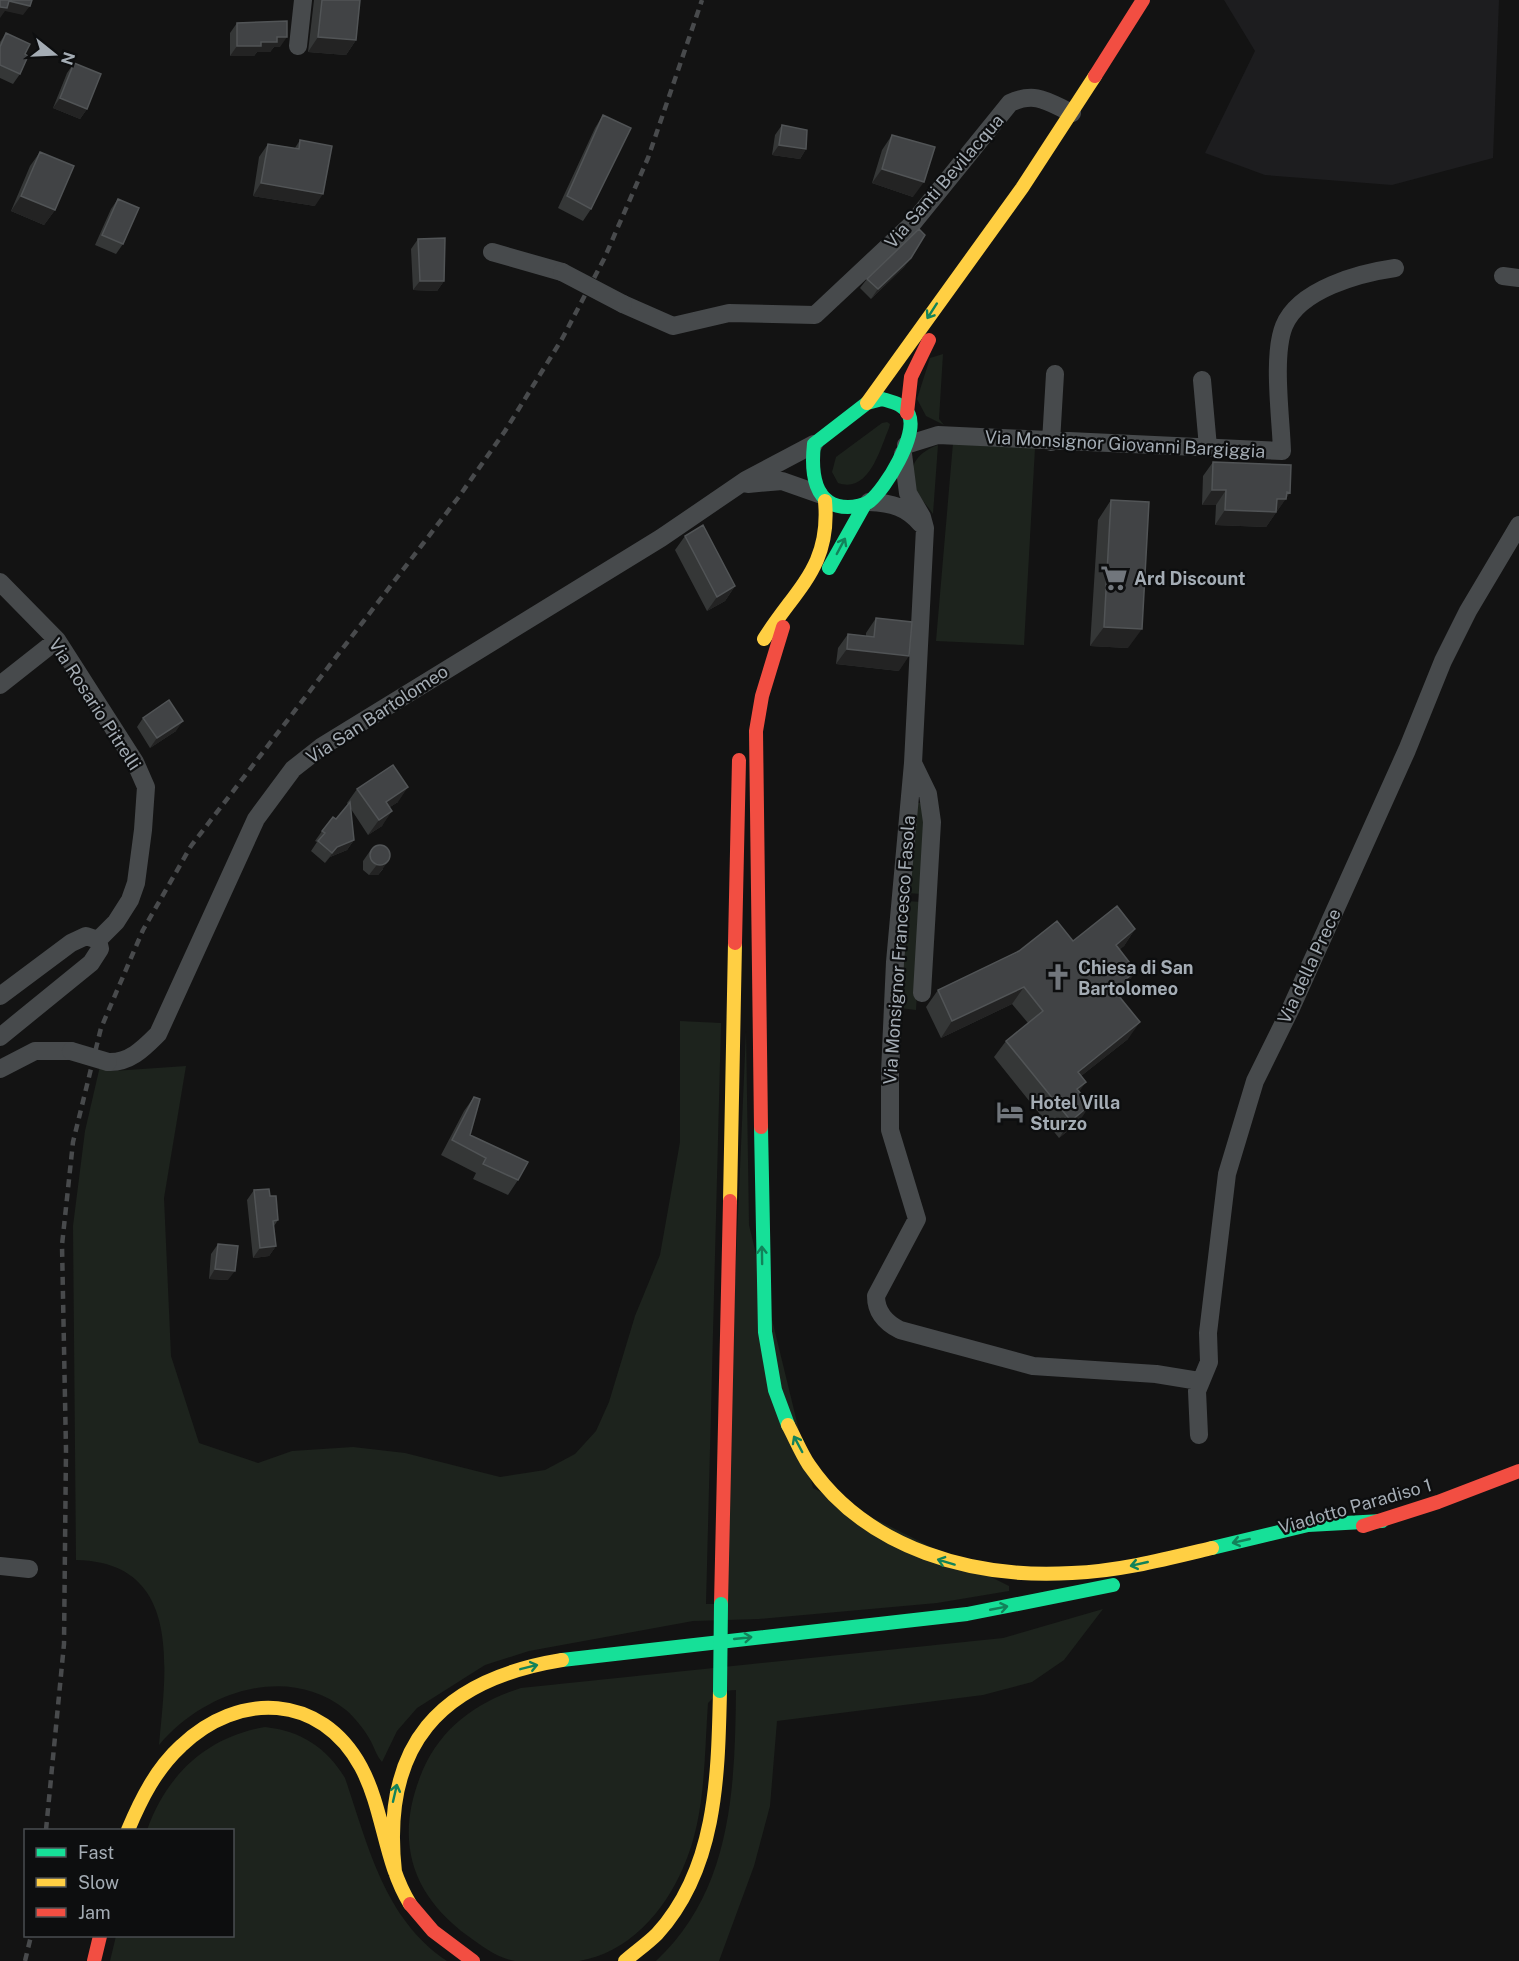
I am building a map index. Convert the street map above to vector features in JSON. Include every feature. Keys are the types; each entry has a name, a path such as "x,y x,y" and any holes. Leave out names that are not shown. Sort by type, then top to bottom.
{"main road":[{"path":"758,650 778,618 811,575 823,552 828,527 822,498 811,469 814,444 867,403 950,283 1004,213 1072,113 1143,0"},
{"path":"753,675 783,627 830,567 867,503 904,450 911,432 909,416 915,364 1004,213"},
{"path":"867,403 889,399 909,416"},
{"path":"822,498 845,507 867,503"},
{"path":"783,627 762,696 756,731 763,1303 772,1382 784,1419 812,1468 850,1510 893,1541 948,1564 999,1573 1081,1573 1124,1567 1313,1524 1382,1521"},
{"path":"625,1961 645,1947 665,1928 694,1881 712,1824 716,1786 720,1691 739,741"},
{"name":"Viadotto Paradiso 1","path":"395,1872 390,1823 399,1779 408,1754 423,1730 458,1697 502,1674 565,1659 968,1614 1197,1565 1382,1521 1519,1471"},
{"path":"128,1829 148,1788 166,1761 183,1742 203,1728 241,1710 281,1707 321,1721 349,1746 370,1787 395,1872 404,1892 422,1919 450,1946 474,1961"},
{"path":"94,1961 100,1937"}],"street":[{"path":"298,46 303,0"},
{"name":"Via Santi Bevilacqua","path":"492,252 562,272 623,304 673,326 729,313 815,315 912,224 1010,103 1025,96 1037,98 1072,113"},
{"name":"Via Monsignor Giovanni Bargiggia","path":"963,436 1051,442 1282,451 1279,347 1288,319 1302,304 1324,290 1363,273 1395,268"},
{"path":"1051,442 1054,374"},
{"path":"1202,380 1208,447"},
{"path":"909,416 963,436"},
{"path":"924,528 922,517 908,493 904,450 938,435 963,436"},
{"name":"Via San Bartolomeo","path":"0,1069 35,1051 71,1051 108,1062 123,1060 134,1055 158,1034 256,819 293,769 321,747 661,538 746,480 814,444"},
{"path":"735,489 770,480 796,484 822,498"},
{"path":"867,503 894,504 904,508 924,528"},
{"name":"Via della Prece","path":"1199,1435 1197,1407 1199,1381 1209,1362 1208,1332 1227,1174 1255,1081 1291,1008 1383,804 1443,661 1468,611 1519,525"},
{"name":"Via Monsignor Francesco Fasola","path":"924,528 913,763 895,962 890,1130 917,1219 876,1296 878,1310 882,1317 900,1330 1034,1366 1156,1374 1199,1381"},
{"name":"Via Rosario Pitrelli","path":"0,582 57,640 135,762 146,787 136,883 130,900 116,922 98,940"},
{"path":"0,685 57,640"},
{"path":"913,763 928,794 932,822 922,993"},
{"path":"0,996 71,943 86,936 98,940 100,949 91,963 0,1037"},
{"path":"0,1566 29,1569"}],"shaded area":[{"path":"1224,0 1499,0 1493,158 1392,185 1265,175 1205,153 1255,51"},
{"path":"943,354 939,419 944,425 926,416 917,399 930,358"},
{"path":"882,423 890,424 882,447 865,476 849,485 838,483 832,472 836,457"},
{"path":"953,443 1035,448 1024,645 936,641"},
{"path":"938,445 933,514 918,493 912,475 915,462 919,457"},
{"path":"918,803 923,803 927,824 921,894 907,893"},
{"path":"907,901 922,902 916,1010 900,1008"},
{"path":"680,1021 721,1023 706,1604 721,1604 746,1031 749,1225 813,1488 1009,1586 1009,1591 937,1603 759,1619 693,1621 529,1651 485,1665 417,1708 397,1731 382,1762 371,1741 346,1710 323,1696 298,1688 272,1686 246,1690 222,1698 198,1711 159,1745 164,1654 160,1625 151,1599 135,1579 111,1565 76,1560 73,1226 85,1131 100,1066 113,1071 186,1066 164,1198 171,1356 199,1443 258,1463 292,1451 353,1447 405,1453 500,1477 545,1470 575,1454 596,1431 609,1402 635,1316 660,1255 680,1142"},
{"path":"1103,1609 1064,1660 1032,1682 983,1695 777,1721 770,1806 754,1866 719,1961 656,1961 681,1933 700,1902 714,1870 724,1836 730,1800 734,1764 736,1690 720,1691 708,1703 700,1808 691,1849 683,1868 655,1915 628,1940 613,1949 597,1957 579,1961 515,1961 502,1957 479,1944 449,1920 433,1903 414,1866 409,1845 409,1824 420,1777 428,1760 447,1732 460,1720 473,1710 504,1694 521,1688 1003,1638"},
{"path":"265,1727 290,1732 321,1749 338,1767 345,1778 381,1879 393,1902 425,1944 447,1961 110,1961 116,1937 234,1937 234,1829 147,1829 155,1810 178,1775 207,1749 244,1732"}],"building":[{"path":"0,0 32,0 30,6 9,1 7,8 0,7"},
{"path":"322,0 360,0 356,40 318,37"},
{"path":"287,21 287,37 277,37 277,42 261,42 261,46 237,46 237,23"},
{"path":"6,33 30,44 25,54 28,56 20,74 0,65 0,47"},
{"path":"74,63 101,74 87,109 60,98"},
{"path":"603,115 631,128 591,209 567,196"},
{"path":"782,125 807,130 806,149 779,145"},
{"path":"892,135 935,147 924,182 882,169"},
{"path":"300,140 332,146 323,194 261,183 268,144 299,149"},
{"path":"40,152 74,166 55,210 21,196"},
{"path":"118,199 139,208 123,244 102,235"},
{"path":"919,229 925,235 911,258 878,289 867,279"},
{"path":"445,238 444,281 420,281 418,239"},
{"path":"1213,462 1291,465 1290,493 1287,492 1286,499 1277,499 1276,512 1225,510 1226,490 1212,490"},
{"path":"1111,500 1149,502 1142,629 1104,627"},
{"path":"703,525 735,586 717,597 685,536"},
{"path":"876,618 912,622 909,656 847,649 848,634 874,637"},
{"path":"169,700 183,721 157,738 143,718"},
{"path":"393,765 408,787 386,802 392,811 379,820 357,789"},
{"path":"350,802 354,840 337,847 332,853 318,841 325,833 322,831 333,817 336,819"},
{"path":"376,845 384,845 390,851 390,859 384,865 376,865 370,859 370,851"},
{"path":"1117,906 1135,929 1116,945 1136,971 1125,980 1129,986 1118,995 1140,1022 1078,1072 1086,1082 1077,1089 1090,1105 1071,1121 1006,1041 1043,1011 1024,987 952,1021 938,990 1019,951 1057,921 1073,941"},
{"path":"474,1097 480,1099 470,1135 528,1162 518,1180 483,1164 486,1158 452,1140"},
{"path":"269,1189 270,1196 276,1196 278,1220 273,1221 276,1246 260,1248 254,1190"},
{"path":"218,1244 238,1246 235,1271 215,1269"}],"railway":[{"path":"46,1829 64,1644 66,1450 62,1245 73,1142 101,1028 143,930 191,846 458,498 505,431 562,339 604,259 648,158 702,0"},
{"path":"25,1961 31,1937"}],"traffic: fast":[{"path":"882,399 901,406 909,415 911,424 905,448 892,473 870,501 853,507 836,505 828,501 817,486 813,465 814,444 867,403 882,399"},
{"path":"829,568 865,504"},
{"path":"761,1127 765,1332 775,1390 788,1425"},
{"path":"1212,1548 1308,1525 1382,1521"},
{"path":"562,1660 967,1614 1113,1585"},
{"path":"720,1691 721,1604"}],"traffic: slow":[{"path":"867,403 1022,188 1095,76"},
{"path":"764,639 809,576 817,560 825,524 825,501"},
{"path":"730,1201 735,943"},
{"path":"788,1425 809,1465 833,1494 861,1519 892,1538 926,1553 961,1564 998,1571 1035,1574 1090,1572 1125,1567 1212,1548"},
{"path":"395,1872 393,1828 398,1789 409,1755 427,1726 451,1703 482,1684 519,1670 562,1660"},
{"path":"625,1961 657,1934 677,1908 692,1880 703,1851 715,1788 720,1691"},
{"path":"128,1829 144,1796 164,1764 203,1728 228,1716 252,1709 277,1708 301,1713 324,1725 344,1743 361,1767 375,1801 401,1888 410,1904"}],"traffic: jam":[{"path":"1095,76 1143,0"},
{"path":"907,413 911,377 929,340"},
{"path":"761,1127 756,731 762,696 783,627"},
{"path":"735,943 739,760"},
{"path":"721,1604 730,1201"},
{"path":"1363,1526 1438,1502 1519,1471"},
{"path":"410,1904 433,1931 473,1961"},
{"path":"94,1961 100,1937"}],"place":[{"name":"Ard Discount","path":"1114,578"},
{"name":"Chiesa di San Bartolomeo","path":"1058,977"},
{"name":"Hotel Villa Sturzo","path":"1010,1112"}]}
